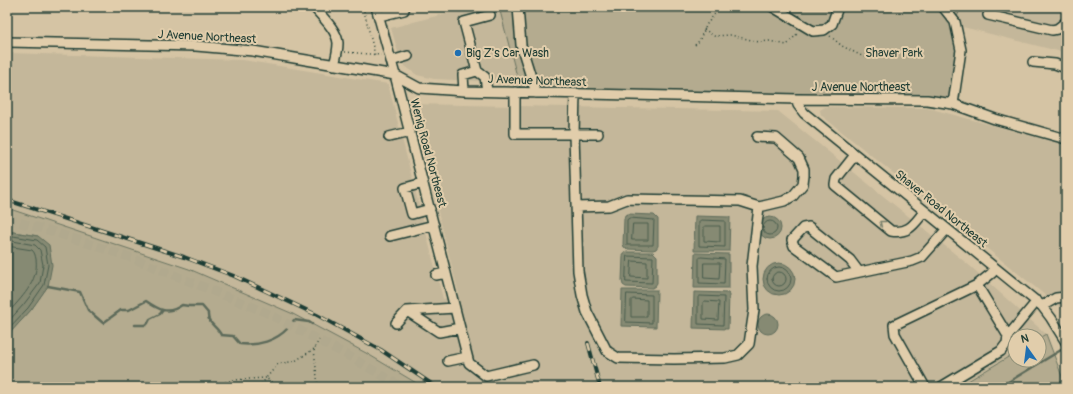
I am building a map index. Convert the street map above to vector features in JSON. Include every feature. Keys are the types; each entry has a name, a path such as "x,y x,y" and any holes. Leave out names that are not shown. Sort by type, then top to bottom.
{"street":[{"path":"314,7 336,37 338,44 334,65"},
{"name":"Wenig Road Northeast","path":"376,7 410,132 467,357"},
{"path":"518,7 521,45 536,93"},
{"path":"772,7 813,31 824,30 832,24 838,7"},
{"path":"943,7 955,22 961,50 953,104"},
{"path":"378,16 404,10"},
{"path":"488,91 485,77 477,71 464,22 490,15"},
{"path":"988,15 1052,30 1057,30 1066,22"},
{"name":"J Avenue Northeast","path":"7,42 253,50 395,75 419,88 464,91 797,99 926,100 953,104 995,119 1066,139"},
{"path":"391,61 408,56"},
{"path":"1033,62 1055,64 1066,68"},
{"path":"464,91 463,75 477,71"},
{"path":"515,92 515,134 598,134"},
{"path":"575,94 574,134 578,271 582,295 587,312 607,351 618,358 725,358 738,355 749,344 754,310 752,266 758,206"},
{"name":"Shaver Road Northeast","path":"797,99 798,105 804,113 946,230 1039,304 1051,318 1066,342"},
{"path":"389,137 410,132"},
{"path":"576,207 609,206 627,199 740,201 758,206 784,201 793,196 803,184 804,169 800,158 776,138 757,137"},
{"path":"855,155 836,179 835,185 891,231 898,232 907,230 924,212"},
{"path":"423,183 405,188 412,214 430,209"},
{"path":"390,236 434,225"},
{"path":"859,272 850,260 809,228 802,228 792,240 794,246 836,277 912,261 922,257 946,230"},
{"path":"925,387 895,334 894,325 976,285 992,273 994,268"},
{"path":"436,275 446,273"},
{"path":"976,285 1007,334"},
{"path":"1016,328 1039,304 1056,298 1066,297"},
{"path":"396,323 407,311 455,306"},
{"path":"407,311 439,332 460,328"},
{"path":"941,387 1001,351 1007,343"},
{"path":"448,361 467,357 468,363 486,376 533,365"}],"path":[{"path":"363,7 375,55"},
{"path":"695,45 699,41 704,29 720,7"},
{"path":"704,29 714,36 731,35 758,42 769,41 787,45 799,32"},
{"path":"829,35 842,46 864,57"},
{"path":"337,51 382,56"},
{"path":"318,387 314,350 319,340"},
{"path":"260,387 278,364 295,361 314,350"},
{"path":"210,387 233,380 266,378 278,387"},
{"path":"334,387 350,387"}],"shaded area":[{"path":"470,7 499,7 519,83 434,79 417,75 405,66 398,52 391,28"},
{"path":"961,7 1066,7 1066,49 1062,52 959,26 957,17"},
{"path":"7,53 243,60 388,84 443,299 459,295 411,104 778,111 970,266 1039,328 1007,328 1007,358 958,387 423,387 366,353 189,269 7,208"},
{"path":"825,107 928,108 1066,145 1066,312 821,115 820,110"}],"green space":[{"name":"Shaver Park","path":"499,7 961,7 957,17 965,49 953,104 521,92"},
{"path":"7,208 189,269 291,313 366,353 423,387 7,387 7,336 31,310 48,286 38,236 7,231"},
{"path":"1047,337 1066,387 958,387 1007,358 1007,368 1047,368"}],"water":[{"path":"625,215 654,215 658,219 658,246 656,249 627,249 624,247 624,219"},
{"path":"695,216 730,217 729,251 694,251"},
{"path":"770,217 778,220 781,228 778,236 770,239 762,236 759,228 762,220"},
{"path":"7,231 38,236 49,245 52,265 48,286 31,310 7,336"},
{"path":"653,252 657,256 657,283 655,286 652,288 626,287 623,285 623,256 624,253"},
{"path":"695,253 729,254 729,288 694,288"},
{"path":"776,263 782,263 792,270 795,279 794,285 788,292 782,295 776,295 766,288 763,282 763,276 770,266"},
{"path":"622,290 657,290 656,327 621,326"},
{"path":"694,292 729,293 728,329 693,328"},
{"path":"768,314 775,317 778,324 775,331 768,334 761,331 758,324 761,317"}],"waterway":[{"path":"48,286 80,292 88,310 103,323 121,310 129,310 146,301 159,309 168,311 182,305 202,306 208,313 209,320 221,335 233,336 240,344 266,342 283,333 288,328"},
{"path":"135,325 146,325 150,319 160,314 163,310"},
{"path":"292,323 294,320 309,322 312,324"},
{"path":"1000,387 1066,347"}],"tunnel":[{"path":"7,219 51,231 132,258 265,312 347,355 402,387"}],"railway":[{"path":"7,200 184,257 234,276 317,315 381,350 436,387"},
{"path":"588,343 600,387"}],"place":[{"name":"Big Z's Car Wash","path":"458,53"}]}
